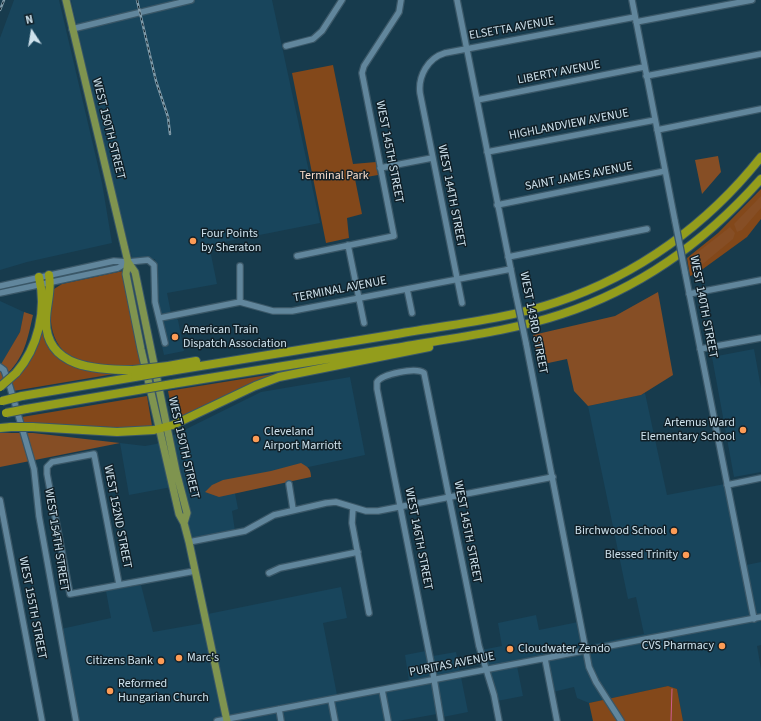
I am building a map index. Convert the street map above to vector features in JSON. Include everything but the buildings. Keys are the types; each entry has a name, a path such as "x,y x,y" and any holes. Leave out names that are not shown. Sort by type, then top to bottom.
{"highway":[{"path":"1,401 134,373 458,318 525,311 557,302 594,288 649,259 683,236 713,210 740,183 761,157"},
{"path":"0,428 32,427 123,432 163,428 173,425 255,386 279,377 428,347 561,315 600,300 643,278 702,238 733,209 761,179"},
{"path":"50,279 46,328 48,337 58,352 68,360 81,365 134,373"},
{"path":"0,387 16,373 28,357 36,336 42,295 40,281"},
{"path":"3,414 172,384 482,333"}],"main road":[{"name":"WEST 150TH STREET","path":"66,0 128,262 135,272 163,428 187,513 184,523 227,720"}],"street":[{"path":"72,29 191,0"},
{"path":"286,46 313,39 322,31 342,0"},
{"name":"WEST 145TH STREET","path":"348,245 394,236 362,73 364,66 399,12 401,0"},
{"name":"WEST 143RD STREET","path":"457,0 497,205 553,476 586,650 593,676 621,721"},
{"name":"WEST 140TH STREET","path":"632,0 754,619"},
{"name":"ELSETTA AVENUE","path":"420,93 419,83 421,77 436,55 466,48 752,0"},
{"path":"646,76 761,54"},
{"name":"LIBERTY AVENUE","path":"477,100 644,67"},
{"name":"WEST 144TH STREET","path":"420,93 462,303"},
{"path":"657,130 761,109"},
{"name":"HIGHLANDVIEW AVENUE","path":"487,152 655,120"},
{"path":"380,168 432,158"},
{"name":"SAINT JAMES AVENUE","path":"497,205 665,171"},
{"path":"508,256 647,229"},
{"path":"297,256 348,245 364,323"},
{"path":"0,286 118,268 128,262 144,259 152,263 155,302 165,344"},
{"path":"240,266 240,302"},
{"name":"TERMINAL AVENUE","path":"160,318 240,302 273,311 292,311 511,269"},
{"path":"689,294 761,280"},
{"path":"0,293 40,281"},
{"path":"407,289 412,313"},
{"path":"700,349 761,340"},
{"name":"WEST 154TH STREET","path":"0,367 5,372 10,387 34,469 39,516 76,721"},
{"name":"WEST 145TH STREET","path":"396,373 411,370 421,371 424,373 478,646 494,695 499,721"},
{"name":"WEST 146TH STREET","path":"396,373 379,379 377,389 441,721"},
{"name":"WEST 152ND STREET","path":"94,454 119,584 70,594 47,474 47,467 52,462 94,454"},
{"path":"189,542 245,531 274,515 336,502 366,511 378,511 553,476"},
{"path":"727,484 761,478"},
{"path":"289,484 293,510"},
{"name":"WEST 155TH STREET","path":"0,500 42,721"},
{"path":"353,508 352,523 370,613"},
{"path":"270,573 280,568 358,552"},
{"path":"119,584 195,571"},
{"name":"PURITAS AVENUE","path":"217,721 761,617"},
{"path":"545,659 557,721"},
{"path":"382,690 388,721"},
{"path":"332,700 335,721"},
{"path":"279,709 281,721"}],"shaded area":[{"path":"14,0 59,0 102,183 112,243 27,262 0,270 0,38"},
{"path":"71,0 272,0 320,223 209,245 217,284 167,293 171,313 160,314 155,259 133,261 114,190"},
{"path":"718,156 721,172 702,194 695,160"},
{"path":"761,196 761,208 742,230 737,232 734,224"},
{"path":"730,227 735,233 733,239 693,272 691,261 693,256"},
{"path":"658,292 673,375 641,395 588,406 574,391 567,359 539,365 533,335 615,316"},
{"path":"0,301 24,312 20,332 0,365"},
{"path":"24,312 33,315 26,344 19,359 0,381 0,366 20,332"},
{"path":"175,317 178,320 184,351 164,355 156,321"},
{"name":"Artemus Ward Elementary School","path":"754,349 761,388 761,472 734,477 712,357"},
{"path":"350,377 365,455 233,483 238,509 232,511 235,531 188,541 177,486 129,495 120,443 145,446 156,444 261,392"},
{"path":"645,393 667,495 725,484 741,566 761,562 761,645 757,646 761,669 761,721 683,721 677,689 668,686 589,703 577,698 574,687 553,692 547,661 517,666 523,696 497,701 481,650 502,646 498,623 536,615 539,630 583,621 588,645 644,634 636,597 628,599 588,406"},
{"path":"0,433 33,433 120,443 0,467"},
{"path":"301,463 309,468 311,477 219,497 205,492 212,485 223,480 271,471"},
{"path":"141,585 153,632 204,623 203,615 341,587 347,618 323,623 337,695 409,681 405,655 431,650 433,656 456,652 468,712 438,718 437,714 398,721 69,721 78,719 61,629 111,618 106,591"}],"green space":[{"name":"Terminal Park","path":"333,65 353,164 376,162 378,175 355,179 362,214 347,218 349,238 326,243 292,73"},
{"path":"761,189 761,219 747,237 696,274 690,276 687,258 718,233"},
{"path":"123,271 143,365 103,366 90,365 77,361 67,355 54,336 50,313 54,289 62,284"},
{"path":"43,325 56,354 114,371 114,374 13,391 10,382"},
{"path":"280,373 280,375 174,422 168,391"},
{"path":"147,396 152,426 137,428 24,424 22,417"},
{"path":"668,686 677,689 683,721 593,721 589,703"}],"waterway":[{"path":"671,721 672,689"}],"railway":[{"path":"0,10 4,0"},
{"path":"137,0 156,81 168,117 170,134"}],"place":[{"name":"Four Points by Sheraton","path":"193,241"},
{"name":"American Train Dispatch Association","path":"175,337"},
{"name":"Artemus Ward Elementary School","path":"743,430"},
{"name":"Cleveland Airport Marriott","path":"256,439"},
{"name":"Birchwood School","path":"674,531"},
{"name":"Blessed Trinity","path":"686,555"},
{"name":"CVS Pharmacy","path":"722,646"},
{"name":"Cloudwater Zendo","path":"510,649"},
{"name":"Marc's","path":"179,658"},
{"name":"Citizens Bank","path":"161,661"},
{"name":"Reformed Hungarian Church","path":"110,691"}]}
